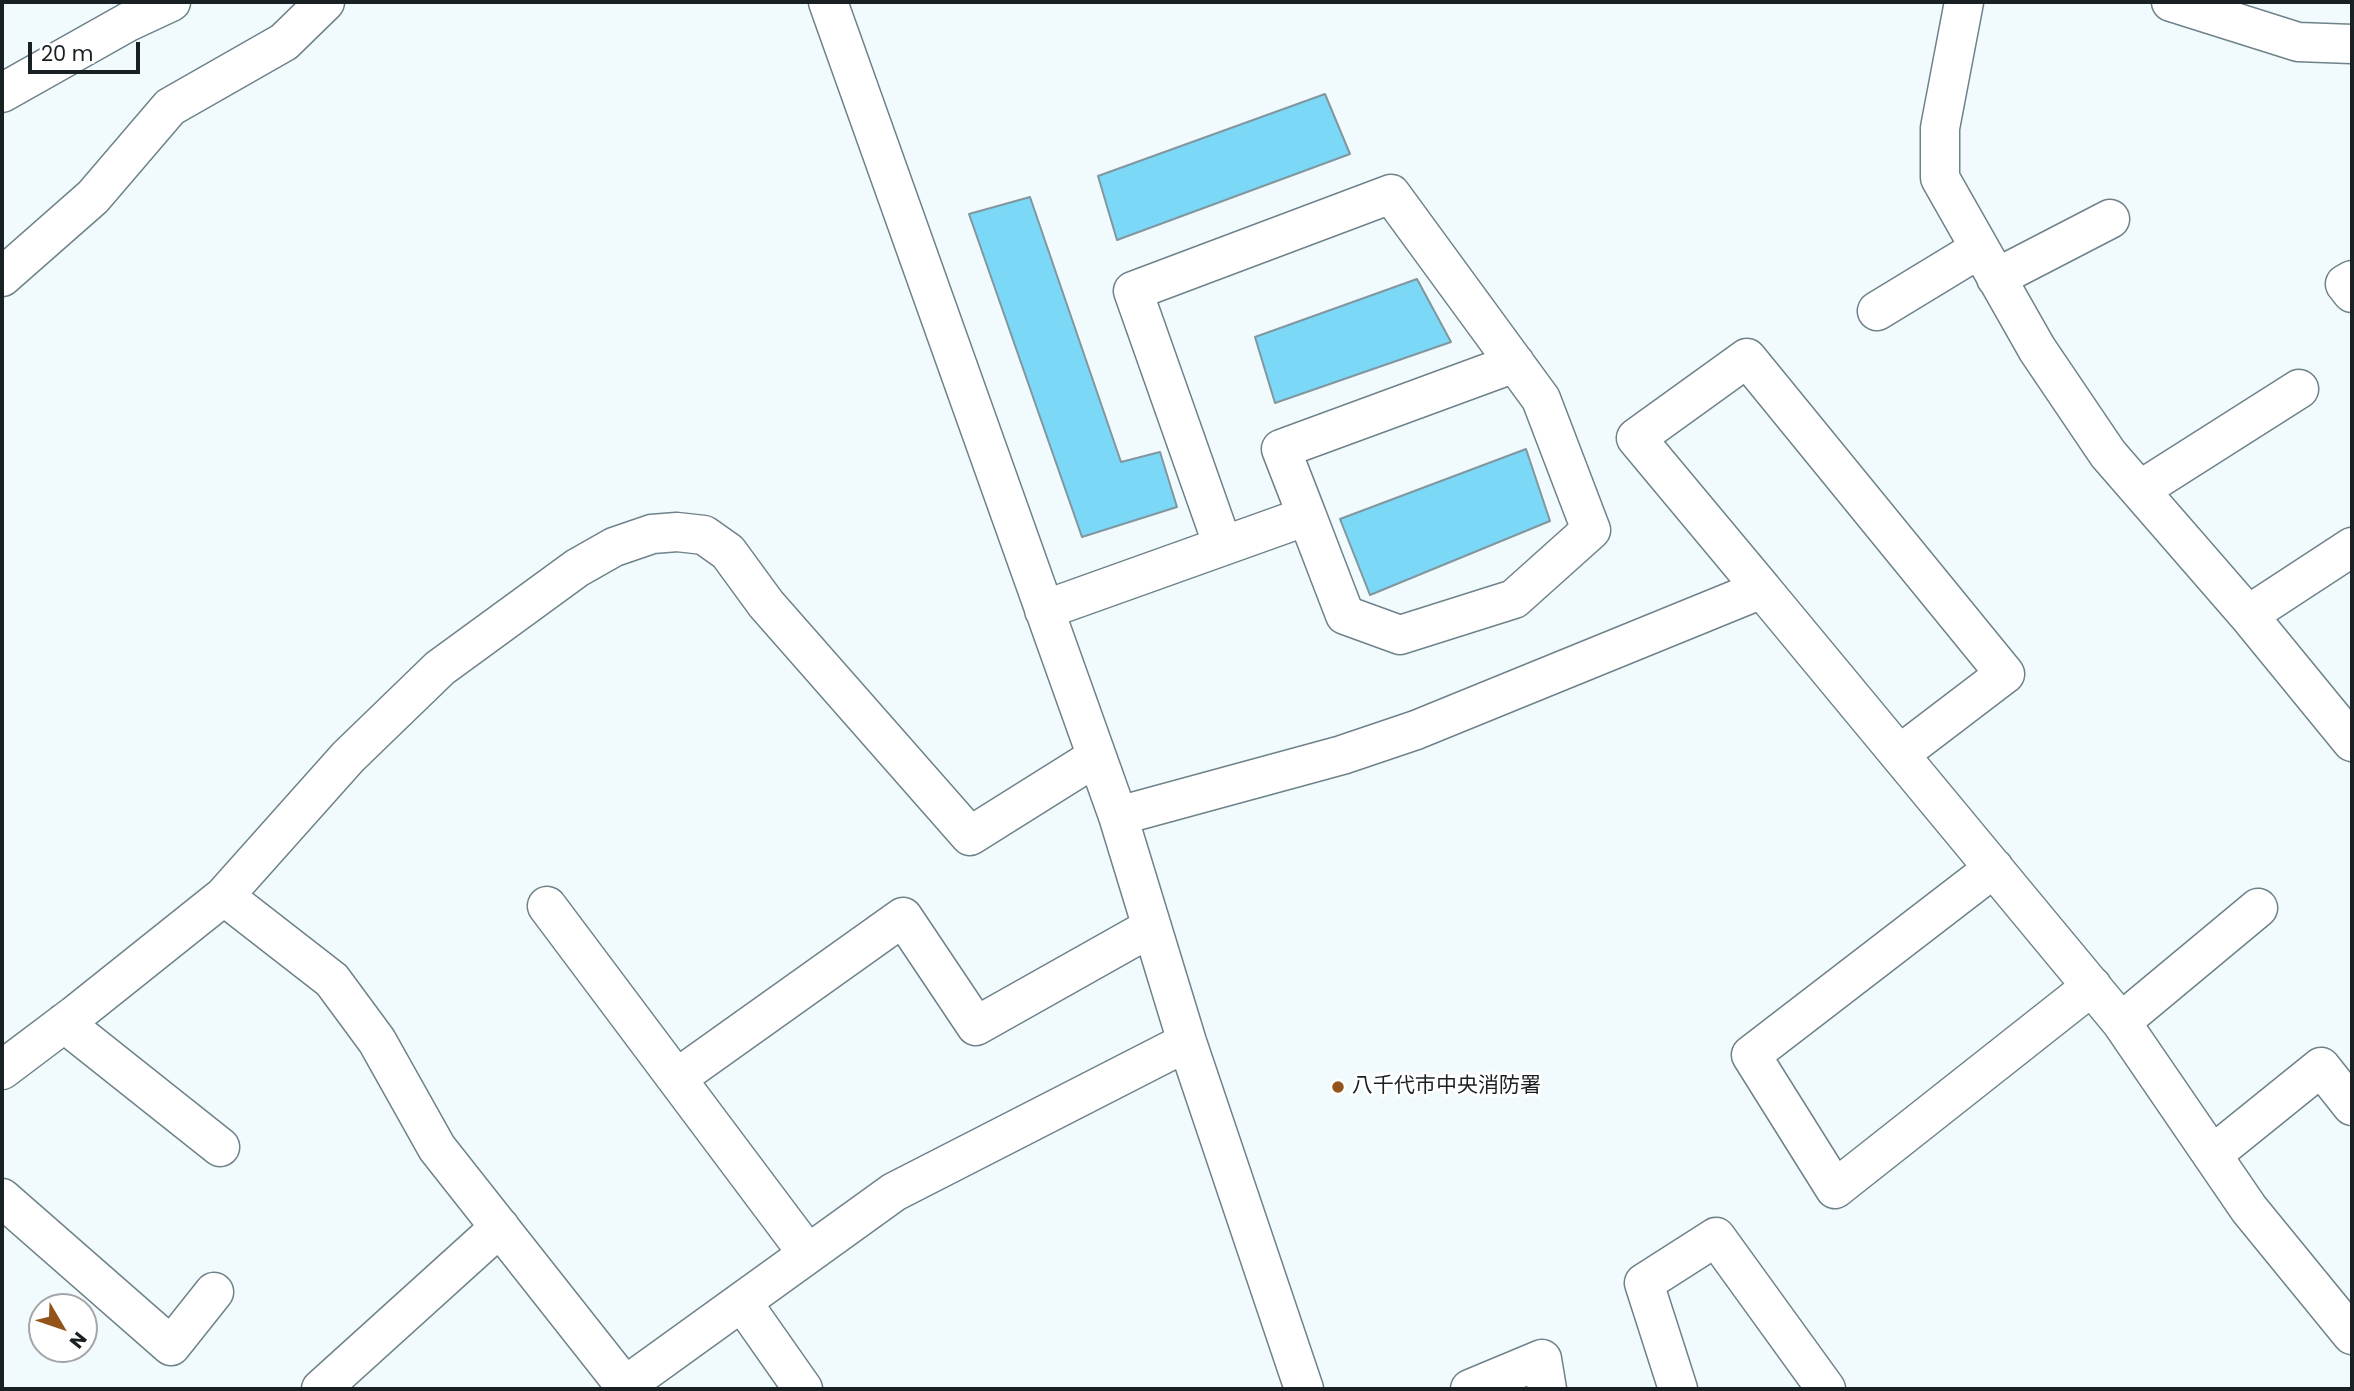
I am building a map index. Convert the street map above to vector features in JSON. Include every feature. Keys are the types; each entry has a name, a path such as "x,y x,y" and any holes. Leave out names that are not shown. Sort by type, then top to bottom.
{"street":[{"path":"2,93 128,22 171,2"},
{"path":"2,277 93,197 170,107 284,42 325,2"},
{"path":"828,2 1118,816 1187,1042 1304,1389"},
{"path":"1964,2 1940,128 1940,178 2037,349 2101,444 2248,615 2352,742"},
{"path":"2171,2 2233,11 2298,42 2352,44"},
{"path":"1223,546 1133,291 1391,194 1541,399 1591,530 1514,599 1400,635 1345,615 1281,449 1514,363"},
{"path":"1877,311 1987,264 2110,219"},
{"path":"2352,280 2345,284 2352,293"},
{"path":"1900,754 2005,674 1747,358 1636,438 2121,1022 2249,1209 2352,1335"},
{"path":"2140,490 2299,389"},
{"path":"1044,610 1307,516"},
{"path":"2,1070 224,896 348,757 440,668 576,568 614,547 652,534 677,532 704,535 728,552 766,604 970,836 1096,757"},
{"path":"2248,615 2352,547"},
{"path":"1118,816 1342,755 1416,730 1762,589"},
{"path":"1994,868 1751,1055 1835,1189 2092,986"},
{"path":"224,896 332,980 377,1041 437,1148 625,1386 894,1192 1187,1042"},
{"path":"547,906 808,1254"},
{"path":"2121,1022 2258,908"},
{"path":"677,1078 903,917 975,1026 1153,928"},
{"path":"64,1023 220,1147"},
{"path":"2212,1155 2321,1067 2352,1106"},
{"path":"2,1198 171,1346 214,1292"},
{"path":"321,1389 499,1227"},
{"path":"1678,1389 1644,1283 1716,1237 1826,1389"},
{"path":"742,1302 803,1389"},
{"path":"1470,1389 1542,1359 1547,1389"}],"building":[{"path":"1325,94 1350,154 1117,240 1098,176"},
{"path":"1030,197 1121,462 1160,452 1177,507 1082,537 969,214"},
{"path":"1417,279 1451,342 1275,403 1255,337"},
{"path":"1526,449 1550,521 1370,595 1340,519"}],"place":[{"name":"八千代市中央消防署","path":"1338,1087"}]}
